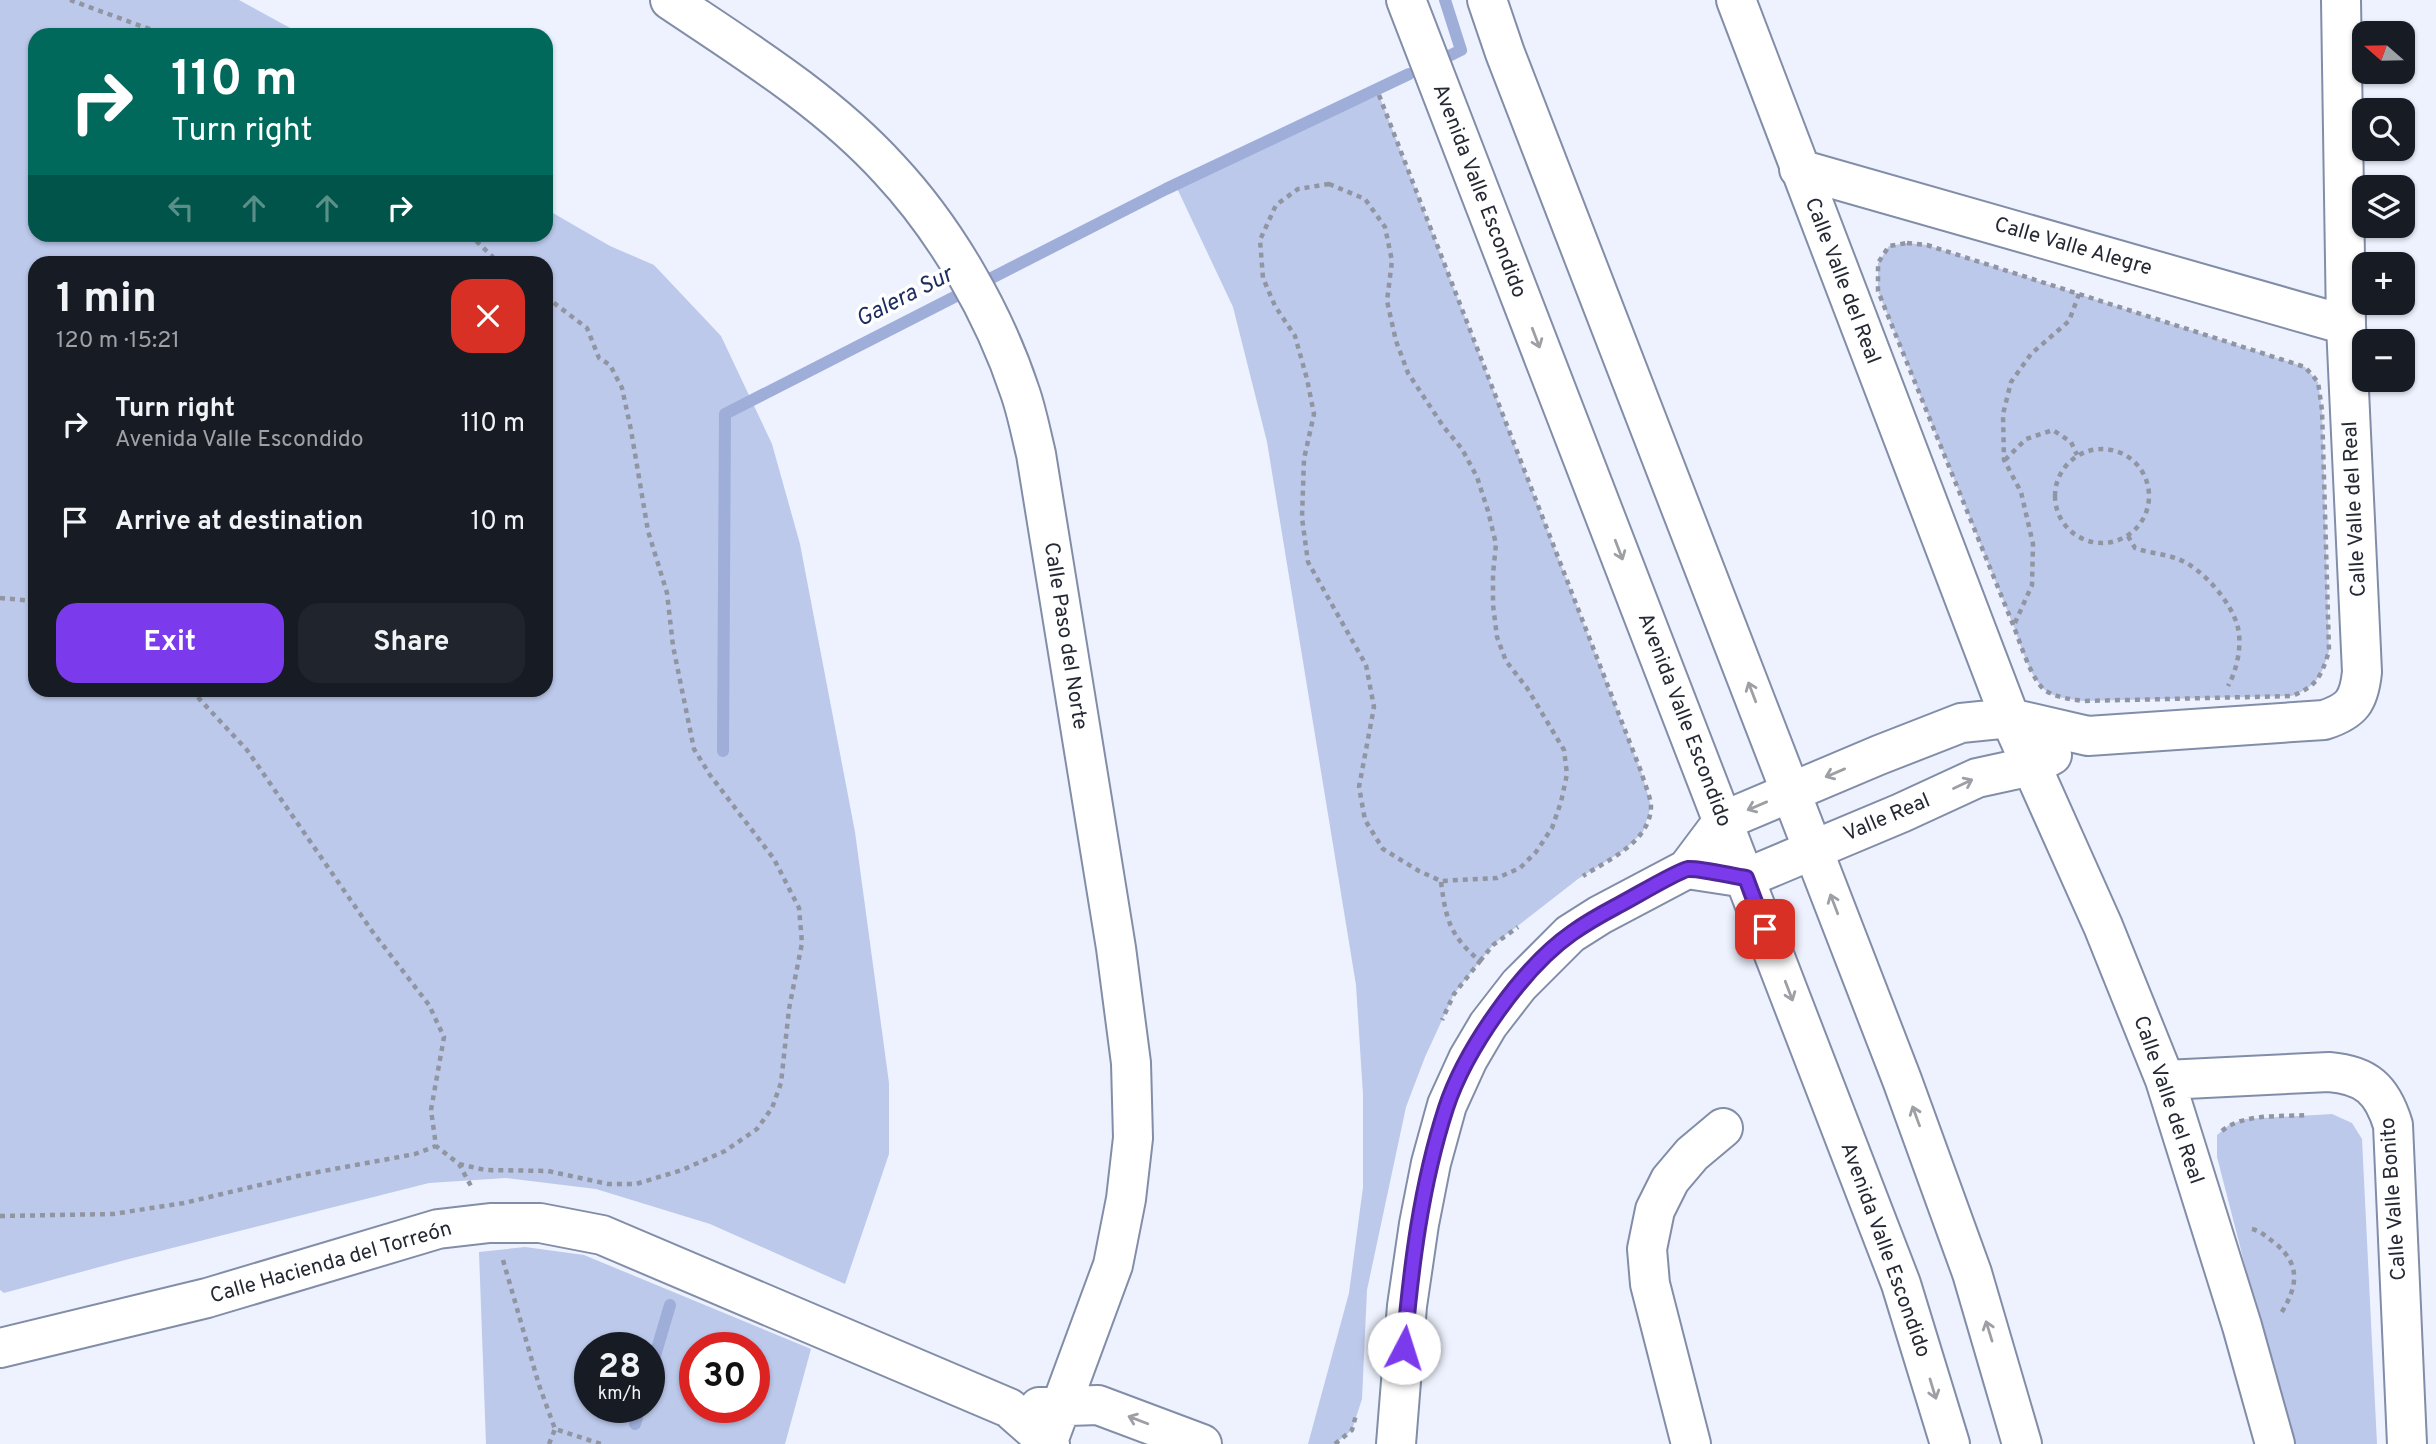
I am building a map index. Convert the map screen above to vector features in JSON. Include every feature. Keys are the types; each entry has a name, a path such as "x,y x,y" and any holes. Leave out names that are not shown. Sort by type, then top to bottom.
{"street":[{"name":"Calle Paso del Norte","path":"670,0 778,73 837,120 888,167 925,211 970,282 1001,341 1021,394 1042,495 1116,948 1132,1063 1133,1138 1126,1199 1113,1265 1048,1443"},
{"name":"Avenida Valle Escondido","path":"1406,0 1901,1284 1950,1444"},
{"path":"1487,0 1505,53 1902,1080 1972,1273 2022,1444"},
{"name":"Calle Valle del Real","path":"1736,0 2010,718 2103,926 2165,1080 2242,1326 2274,1444"},
{"name":"Calle Valle del Real","path":"2010,718 2088,736 2324,720 2340,715 2353,705 2360,691 2362,672 2346,325 2341,0"},
{"name":"Calle Valle Alegre","path":"1799,169 2346,325"},
{"path":"1396,1444 1407,1306 1431,1163 1447,1105 1468,1059 1488,1025 1519,985 1570,934 1687,869 1724,821 1961,723 2010,718"},
{"name":"Calle Valle del Real","path":"2032,766 2088,736"},
{"name":"Valle Real","path":"1746,878 1977,778 2032,766"},
{"path":"1687,869 1746,878"},
{"name":"Calle Valle Bonito","path":"2165,1080 2329,1072 2355,1077 2378,1091 2387,1106 2393,1125 2407,1444"},
{"path":"1692,1444 1650,1284 1647,1249 1655,1210 1670,1180 1692,1154 1723,1128"},
{"name":"Calle Hacienda del Torreón","path":"0,1348 207,1298 438,1229 490,1223 540,1223 602,1235 1009,1408 1048,1443"},
{"name":"Calle Hacienda del Torreón","path":"1009,1408 1098,1405 1202,1444"}],"path":[{"path":"70,0 147,28"},
{"path":"1379,95 1642,774 1651,806 1643,832 1623,851 1578,880"},
{"path":"1329,184 1365,199 1385,227 1392,261 1387,301 1396,341 1408,373 1443,426 1462,449 1477,477 1488,511 1496,544 1493,605 1497,637 1506,662 1527,688 1564,750 1567,774 1561,802 1552,828 1536,852 1520,868 1497,878 1441,881 1383,849 1365,820 1359,787 1374,707 1366,665 1308,562 1302,518 1304,459 1314,414 1294,336 1275,306 1263,278 1260,240 1276,205 1298,189 1329,184"},
{"path":"477,242 492,256"},
{"path":"1907,243 1927,245 2079,294 2305,366 2318,382 2322,410 2329,651 2323,672 2311,688 2292,696 2083,701 2060,697 2043,689 2031,669 1878,291 1878,263 1889,246 1907,243"},
{"path":"2014,627 2032,585 2033,544 2021,492 2004,460 2003,414 2011,382 2031,354 2069,321 2079,294"},
{"path":"459,1164 485,1170 548,1171 608,1184 636,1184 682,1170 725,1151 757,1129 772,1108 780,1083 789,1009 802,943 799,908 774,859 710,775 694,749 673,646 667,593 648,531 622,388 610,365 599,358 587,328 553,301"},
{"path":"2004,460 2026,439 2053,430 2071,442 2077,456"},
{"path":"2105,448 2120,451 2133,459 2142,470 2150,499 2139,526 2128,536 2096,544 2080,538 2067,528 2058,514 2055,498 2057,482 2064,467 2077,456 2090,450 2105,448"},
{"path":"2128,536 2135,548 2178,559 2194,569 2211,583 2226,603 2238,628 2238,654 2234,676 2221,698"},
{"path":"0,598 28,600"},
{"path":"198,697 247,750 365,920 429,1005 444,1037 431,1110 436,1146 459,1164 490,1223 555,1429 549,1444"},
{"path":"1480,961 1493,945 1522,924"},
{"path":"2217,1135 2229,1125 2245,1119 2320,1115"},
{"path":"0,1216 113,1214 184,1203 302,1174 415,1154 436,1146"},
{"path":"555,1429 601,1444"}],"shaded area":[{"path":"0,0 239,0 290,28 28,28 28,242 553,242 553,213 610,246 654,265 721,336 772,444 800,544 855,832 889,1083 889,1154 845,1284 710,1224 596,1189 506,1178 429,1183 4,1293 0,1290"},
{"path":"1379,95 1642,774 1651,806 1643,832 1623,851 1578,879 1493,945 1454,994 1406,1107 1367,1290 1362,1399 1352,1430 1335,1444 1308,1444 1349,1293 1363,1187 1363,1095 1356,985 1267,442 1233,307 1175,184"},
{"path":"1907,243 1927,245 2305,367 2318,382 2322,410 2329,651 2313,684 2292,696 2083,701 2056,696 2042,687 2025,658 1878,291 1878,263 1889,246"},
{"path":"2332,1114 2352,1123 2362,1139 2377,1444 2291,1444 2217,1157 2217,1135 2229,1125 2245,1119"},
{"path":"525,1247 584,1255 770,1332 679,1332 679,1423 770,1423 770,1332 811,1349 785,1444 486,1444 479,1252"}],"waterway":[{"name":"Galera Sur","path":"1445,0 1461,50 1451,55"},
{"name":"Galera Sur","path":"723,751 725,414 1166,189 1409,74"},
{"name":"Galera Sur","path":"662,1332 670,1305"}],"route":[{"path":"1404,1348 1419,1224 1431,1163 1447,1105 1468,1059 1488,1025 1519,985 1570,934 1687,869 1746,878 1765,929"}]}
